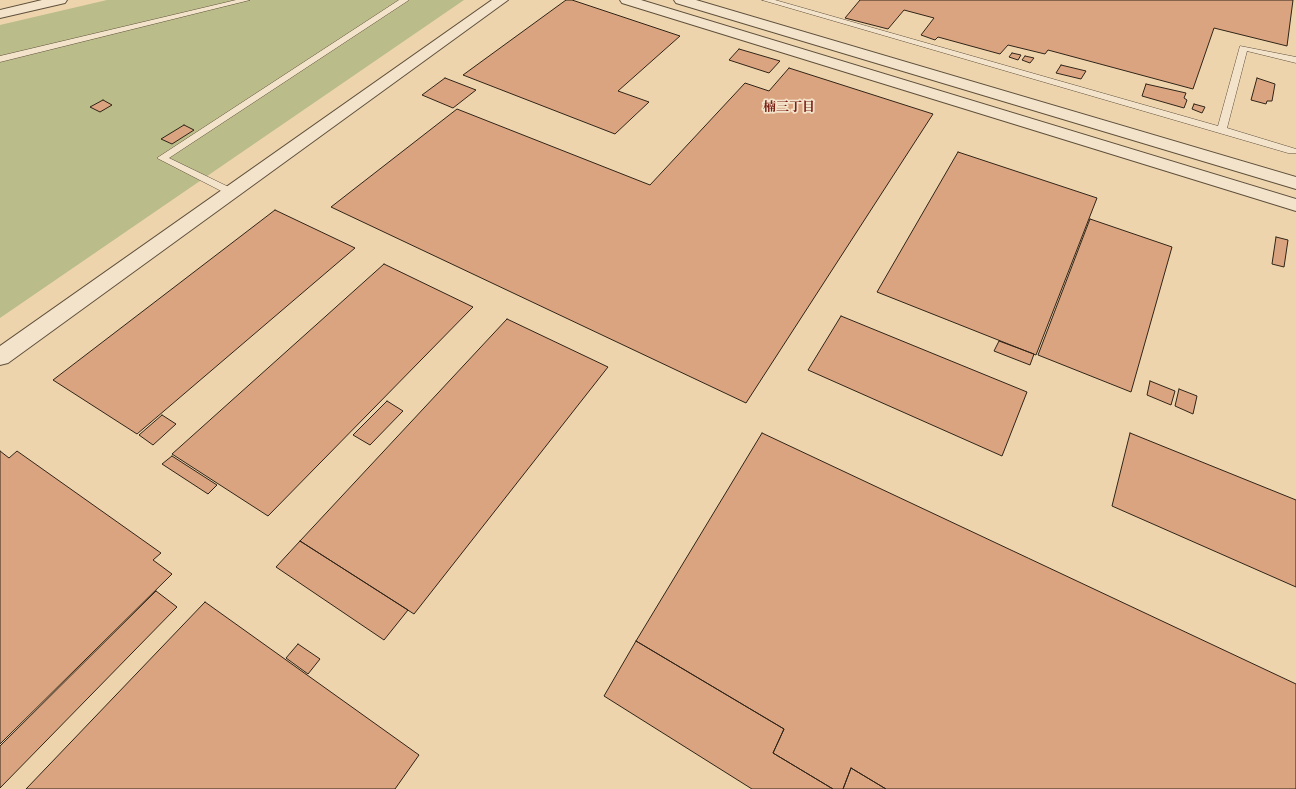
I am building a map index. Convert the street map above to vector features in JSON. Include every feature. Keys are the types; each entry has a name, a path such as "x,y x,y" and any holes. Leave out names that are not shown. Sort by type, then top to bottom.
{"street":[{"path":"0,2 7,0"},
{"path":"0,14 60,0"},
{"path":"0,356 501,0"},
{"path":"627,0 1296,205"},
{"path":"681,0 1296,183"}],"lane":[{"path":"202,0 206,10"},
{"path":"0,59 246,0"},
{"path":"231,192 162,158 405,0"},
{"path":"766,0 1292,151"},
{"path":"1222,130 1242,48 1296,60"}],"green space":[{"path":"107,0 464,0 0,318 0,25"}],"building":[{"path":"566,0 572,0 680,36 618,91 649,102 615,134 463,75"},
{"path":"860,0 1293,0 1287,46 1214,28 1193,89 1048,50 1045,54 1008,45 1000,54 938,37 935,40 921,35 934,18 904,10 888,29 845,18"},
{"path":"739,49 780,61 769,73 729,60"},
{"path":"1012,53 1021,55 1018,60 1009,57"},
{"path":"1025,56 1034,58 1030,63 1022,60"},
{"path":"1061,65 1086,71 1081,79 1056,73"},
{"path":"789,68 933,114 746,403 331,207 457,109 650,185 745,83 769,91"},
{"path":"445,78 476,90 453,108 422,95"},
{"path":"1257,78 1275,84 1272,101 1267,101 1266,104 1251,100"},
{"path":"1146,84 1186,93 1184,98 1187,100 1184,108 1142,96"},
{"path":"103,100 112,105 100,112 90,107"},
{"path":"1194,104 1205,107 1202,113 1192,109"},
{"path":"184,125 194,130 172,144 161,139"},
{"path":"958,152 1097,198 1036,355 877,292"},
{"path":"275,210 355,248 137,434 53,380"},
{"path":"1090,219 1172,247 1131,392 1038,355"},
{"path":"1276,237 1288,240 1284,267 1272,264"},
{"path":"384,264 473,307 268,516 172,454"},
{"path":"841,316 1027,392 1002,456 808,370"},
{"path":"507,319 608,367 414,614 300,541"},
{"path":"999,341 1034,354 1030,365 994,351"},
{"path":"1150,381 1175,391 1171,405 1147,395"},
{"path":"1179,389 1197,396 1193,414 1175,406"},
{"path":"387,401 403,411 370,445 353,435"},
{"path":"162,415 176,424 153,445 139,435"},
{"path":"762,433 1296,684 1296,789 886,789 851,768 843,789 833,789 773,753 784,729 636,641"},
{"path":"1130,433 1296,500 1296,587 1112,506"},
{"path":"0,451 9,458 17,451 161,553 153,560 172,574 0,744"},
{"path":"172,456 217,485 208,494 162,464"},
{"path":"300,541 408,610 384,640 276,567"},
{"path":"156,591 177,607 0,788 0,746"},
{"path":"205,602 419,755 395,789 26,789"},
{"path":"636,641 784,729 773,753 833,789 752,789 604,696"},
{"path":"298,644 320,659 308,674 286,658"},
{"path":"851,768 886,789 843,789"}],"district":[{"name":"楠三丁目","path":"789,108"}]}
